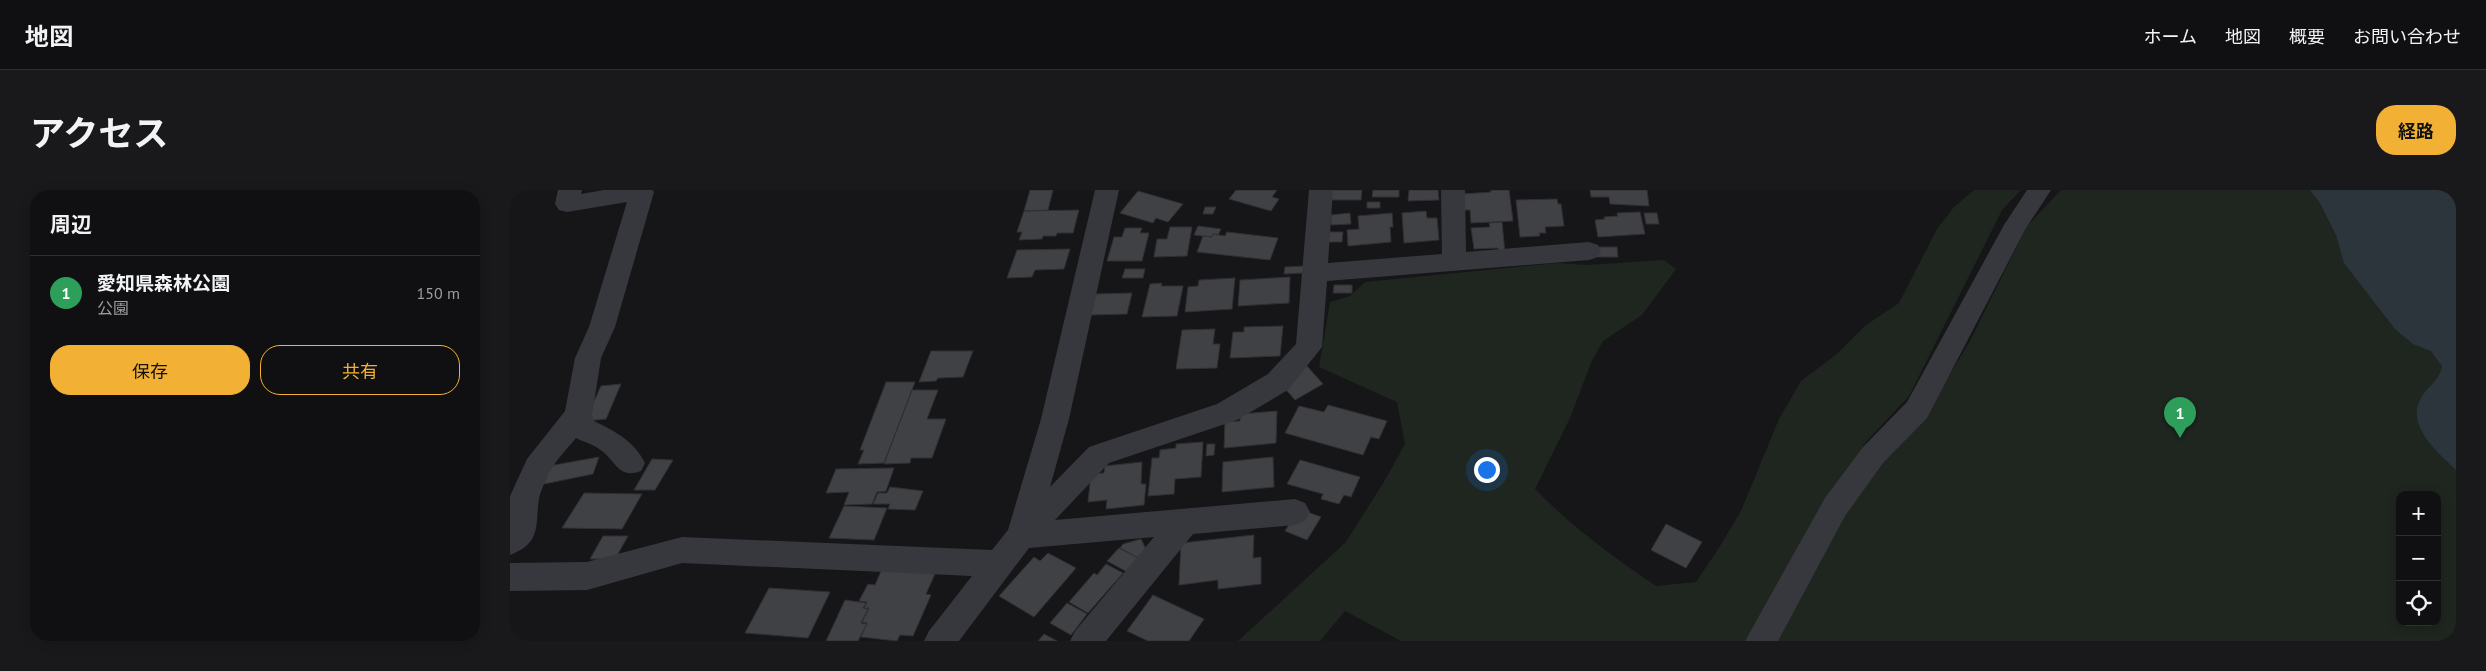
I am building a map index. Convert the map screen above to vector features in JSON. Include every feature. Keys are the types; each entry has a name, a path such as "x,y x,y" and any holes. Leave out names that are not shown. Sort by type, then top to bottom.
{"street":[{"path":"510,542 524,529 525,496 538,467 578,415 588,358 602,328 642,192 567,204 570,190"},
{"path":"1021,536 1054,419 1107,190"},
{"path":"940,641 1021,536 1099,455 1227,412 1278,382 1309,347 1321,190"},
{"path":"1453,190 1454,262"},
{"path":"1761,641 1835,507 1873,455 1916,410 2016,225 2039,190"},
{"path":"1314,273 1589,251"},
{"path":"578,415 583,428 611,442 630,463"},
{"path":"1021,536 1295,512"},
{"path":"1086,641 1185,522"},
{"path":"510,577 587,576 682,550 1000,564"}],"shaded area":[{"path":"1974,190 2021,190 2002,210 1909,396 1865,443 1746,641 1401,641 1345,611 1320,641 1238,641 1346,542 1405,444 1397,402 1319,367 1330,302 1350,296 1365,282 1557,263 1587,265 1664,260 1676,269 1642,315 1603,341 1591,363 1570,418 1535,489 1593,541 1656,586 1696,582 1741,511 1779,419 1801,381 1837,354 1866,325 1899,303 1937,229 1954,207"},
{"path":"2061,190 2456,190 2456,641 1771,641 1845,515 1881,461 1926,414 1970,341 2027,226"},
{"path":"2310,190 2456,190 2456,470 2426,438 2417,419 2417,408 2421,398 2439,375 2442,366 2431,351 2413,344 2395,329 2344,263 2336,235 2320,203"}],"building":[{"path":"1030,190 1053,190 1048,210 1024,211"},
{"path":"1236,190 1277,190 1272,197 1279,199 1271,211 1229,199"},
{"path":"1331,190 1362,190 1361,200 1330,200"},
{"path":"1373,190 1399,190 1399,197 1372,197"},
{"path":"1409,190 1438,190 1439,200 1408,201"},
{"path":"1491,190 1509,190 1513,221 1471,223 1470,210 1464,210 1463,194 1491,192"},
{"path":"1590,190 1647,190 1649,206 1610,204 1609,197 1591,197"},
{"path":"1138,191 1183,204 1168,222 1156,218 1153,223 1120,213"},
{"path":"1557,199 1558,204 1561,204 1564,226 1545,227 1546,233 1539,233 1540,236 1520,237 1516,200"},
{"path":"1367,202 1380,202 1380,208 1367,208"},
{"path":"1205,207 1216,207 1213,214 1203,214"},
{"path":"1079,210 1073,233 1057,233 1056,236 1043,236 1042,239 1019,240 1022,232 1017,232 1024,211"},
{"path":"1426,211 1427,218 1437,218 1439,240 1404,243 1402,213"},
{"path":"1640,212 1645,234 1598,237 1595,220 1618,216 1617,213"},
{"path":"1350,213 1351,224 1331,225 1331,215"},
{"path":"1392,213 1393,227 1390,227 1391,242 1348,246 1347,230 1359,229 1358,216"},
{"path":"1644,213 1657,213 1659,224 1646,224"},
{"path":"1502,222 1505,253 1499,253 1498,248 1474,249 1471,228 1490,227 1489,223"},
{"path":"1198,226 1221,229 1218,235 1213,234 1211,237 1194,235"},
{"path":"1170,227 1192,227 1187,256 1154,257 1157,239 1167,239"},
{"path":"1125,228 1142,228 1140,233 1149,233 1142,261 1107,261 1114,237 1122,237"},
{"path":"1227,232 1278,238 1270,260 1197,252 1203,236 1211,237 1213,234 1225,236"},
{"path":"1328,232 1343,232 1342,242 1326,242"},
{"path":"1597,247 1617,247 1618,257 1598,257"},
{"path":"1070,249 1064,269 1035,270 1032,277 1007,278 1017,250"},
{"path":"1304,266 1303,273 1284,274 1285,267"},
{"path":"1125,269 1145,269 1143,278 1122,278"},
{"path":"1290,277 1289,303 1238,306 1240,280"},
{"path":"1235,278 1232,309 1185,312 1188,287 1198,286 1199,280"},
{"path":"1162,283 1161,286 1183,286 1177,316 1142,317 1150,284"},
{"path":"1334,285 1352,285 1352,293 1333,293"},
{"path":"1132,293 1127,314 1090,315 1096,294"},
{"path":"1283,326 1280,356 1230,358 1233,332 1244,332 1244,327"},
{"path":"1215,329 1213,344 1220,344 1217,368 1176,369 1182,330"},
{"path":"931,351 973,351 963,377 938,378 936,381 919,382"},
{"path":"1307,366 1323,384 1295,400 1281,384"},
{"path":"886,382 915,382 884,463 858,464 864,450 860,450"},
{"path":"621,384 606,419 585,421 601,386"},
{"path":"912,390 938,390 927,419 946,419 932,458 911,458 910,463 884,464"},
{"path":"1328,405 1387,421 1379,439 1371,437 1363,455 1285,433 1299,406 1324,412"},
{"path":"1277,411 1276,443 1224,448 1225,422 1240,421 1240,414"},
{"path":"1203,442 1201,477 1175,479 1174,494 1148,496 1152,458 1159,458 1160,450 1176,448 1176,444"},
{"path":"1207,444 1215,444 1214,455 1206,456"},
{"path":"599,457 593,474 544,484 549,466"},
{"path":"1273,457 1274,487 1222,492 1223,462"},
{"path":"652,459 673,460 655,490 634,490"},
{"path":"1300,460 1360,477 1351,497 1344,495 1339,504 1321,499 1323,494 1287,484"},
{"path":"1142,462 1141,484 1146,484 1144,505 1106,509 1107,500 1088,502 1091,474 1104,473 1105,466"},
{"path":"894,468 886,491 877,492 872,504 844,505 849,492 826,493 836,469"},
{"path":"890,487 923,491 915,510 888,509 890,504 873,504 878,493 887,493"},
{"path":"584,493 642,494 622,529 562,528"},
{"path":"844,506 887,508 874,540 829,538"},
{"path":"1299,509 1321,517 1307,540 1285,531"},
{"path":"1666,524 1702,542 1686,568 1651,550"},
{"path":"1254,535 1253,558 1261,557 1261,584 1218,589 1218,580 1179,585 1181,543"},
{"path":"603,536 628,536 615,559 590,559"},
{"path":"1141,539 1148,553 1142,560 1120,548 1123,544"},
{"path":"1119,548 1142,560 1131,574 1107,561"},
{"path":"1048,553 1076,568 1034,617 999,596 1034,557 1040,561"},
{"path":"1106,564 1123,573 1088,613 1069,602 1094,573 1097,575"},
{"path":"882,569 935,574 926,594 931,595 913,636 900,635 897,641 861,637 867,623 862,622 869,608 864,608 867,602 859,601 868,584 875,585"},
{"path":"769,588 830,592 808,638 745,633"},
{"path":"1153,595 1204,619 1189,641 1148,641 1127,631"},
{"path":"845,600 866,603 863,608 868,609 861,623 867,624 858,641 826,641"},
{"path":"1067,603 1087,614 1071,635 1050,623"},
{"path":"1044,634 1057,641 1038,641"}],"place":[{"name":"愛知県森林公園","path":"2180,438"}]}
